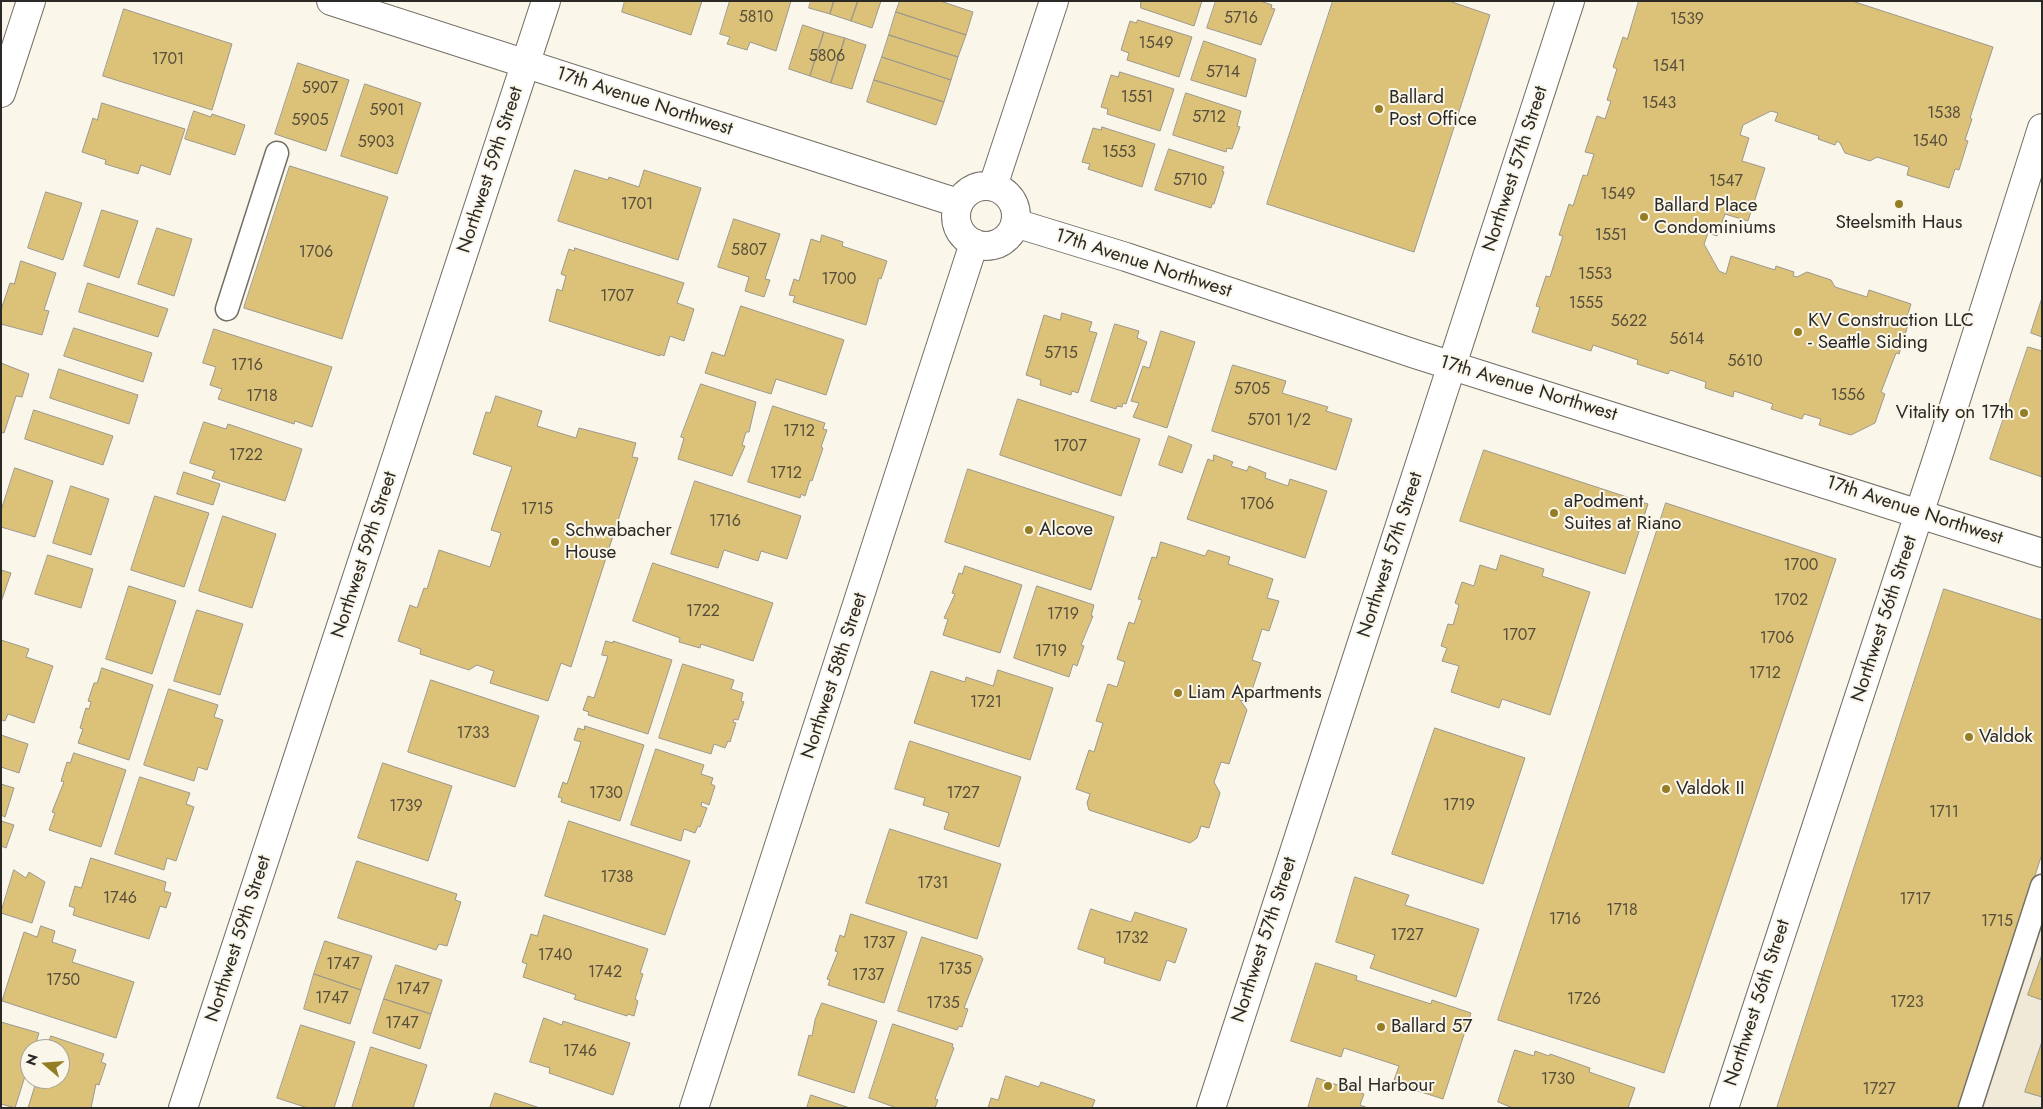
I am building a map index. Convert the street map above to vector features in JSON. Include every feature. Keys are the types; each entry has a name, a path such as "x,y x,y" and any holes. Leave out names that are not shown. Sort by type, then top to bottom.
{"street":[{"path":"1,94 31,1"},
{"name":"17th Avenue Northwest","path":"331,1 958,203"},
{"name":"Northwest 59th Street","path":"183,1108 546,1"},
{"path":"993,186 1054,1"},
{"name":"Northwest 57th Street","path":"1211,1108 1570,1"},
{"name":"Northwest 56th Street","path":"1724,1108 1919,513 2042,128"},
{"path":"993,186 1005,192 1012,201 1016,209 1014,223 1007,237 1000,243 990,246 974,244 964,237 958,229 956,219 958,203 967,192 976,187 993,186"},
{"name":"17th Avenue Northwest","path":"1014,223 1126,257 1323,324 2042,553"},
{"name":"Northwest 58th Street","path":"694,1108 974,244"}],"lane":[{"path":"227,309 277,153"},
{"path":"1970,1108 2042,886"}],"shaded area":[{"path":"2042,886 2042,1108 1970,1108"}],"building":[{"path":"625,1 702,1 691,35 622,12"},
{"path":"730,1 791,1 776,51 750,42 747,50 727,44 730,37 720,34"},
{"path":"811,1 834,1 830,14 809,8"},
{"path":"834,1 858,1 851,21 830,14"},
{"path":"858,1 881,1 872,28 851,21"},
{"path":"900,1 940,1 973,12 966,35 896,12"},
{"path":"1141,1 1202,1 1194,26 1141,8"},
{"path":"1216,1 1260,1 1272,5 1271,8 1275,9 1261,45 1207,28"},
{"name":"Ballard Post Office","path":"1333,1 1449,1 1490,15 1414,252 1267,204"},
{"name":"Ballard Place Condominiums","path":"1639,1 1852,1 1993,47 1970,118 1972,119 1965,140 1968,141 1959,170 1955,169 1949,188 1907,175 1909,167 1877,157 1870,161 1845,153 1837,141 1835,145 1818,139 1819,136 1775,121 1778,113 1771,111 1743,125 1740,135 1749,138 1742,161 1765,168 1748,221 1725,214 1717,236 1708,233 1704,244 1719,271 1726,274 1731,256 1775,270 1776,266 1794,272 1793,276 1797,277 1807,272 1831,280 1835,287 1867,297 1869,290 1911,304 1905,324 1908,325 1899,354 1896,353 1881,392 1885,394 1875,423 1851,435 1819,425 1821,419 1804,414 1802,419 1771,409 1773,404 1734,391 1733,397 1705,388 1706,382 1670,370 1668,374 1637,364 1638,360 1593,345 1591,351 1532,332 1540,307 1536,306 1546,276 1550,277 1563,236 1559,235 1569,204 1573,206 1583,175 1587,176 1594,154 1585,152 1597,116 1605,119 1611,101 1607,100 1617,69 1613,67 1623,37 1627,39"},
{"path":"124,9 232,44 212,110 103,76"},
{"path":"896,12 966,35 958,57 889,35"},
{"path":"1138,20 1192,37 1179,77 1127,60 1129,53 1121,50 1130,21 1136,23"},
{"path":"803,25 824,32 810,76 789,69"},
{"path":"824,32 845,38 831,83 810,76"},
{"path":"889,35 958,57 951,80 882,57"},
{"path":"845,38 866,45 852,89 831,83"},
{"path":"1204,41 1256,59 1246,97 1191,80"},
{"path":"882,57 951,80 944,102 874,80"},
{"path":"298,63 349,80 326,151 275,134"},
{"path":"1120,72 1174,89 1160,131 1107,114 1108,109 1101,107 1111,75 1118,77"},
{"path":"874,80 944,102 936,125 867,102"},
{"path":"365,84 421,103 397,174 341,156"},
{"path":"1186,93 1241,111 1237,126 1240,127 1232,149 1227,148 1226,152 1173,135"},
{"path":"102,103 185,129 170,175 141,165 138,174 105,164 106,160 82,152 93,118 97,120"},
{"path":"194,111 211,117 212,114 245,125 235,155 185,139"},
{"path":"1102,127 1155,144 1142,187 1088,169 1090,164 1082,162 1093,128 1101,130"},
{"path":"1169,149 1224,167 1214,204 1212,204 1211,208 1155,190"},
{"path":"290,166 388,197 342,339 244,308"},
{"path":"575,170 608,180 609,177 639,187 644,170 701,188 678,260 558,221"},
{"path":"46,192 82,203 63,260 28,248"},
{"path":"102,210 138,221 119,278 84,266"},
{"path":"734,219 780,234 765,279 770,280 764,297 745,291 749,277 718,267"},
{"path":"157,228 192,239 174,296 138,284"},
{"path":"822,235 843,242 842,246 887,261 881,279 879,278 866,325 793,302 795,296 789,295 794,279 799,281 811,239 820,242"},
{"path":"575,248 684,283 677,303 694,309 684,341 670,336 664,356 660,354 660,356 549,321 557,289 562,291 566,276 561,274 569,249 574,251"},
{"path":"21,261 56,273 44,310 49,311 42,335 1,324 1,310 10,283 14,284"},
{"path":"88,283 168,309 158,337 79,312"},
{"path":"2042,298 2042,337 2031,333"},
{"path":"741,306 844,340 826,395 776,379 771,394 705,373 712,352 724,356"},
{"path":"1062,313 1092,322 1089,331 1097,333 1078,393 1072,391 1071,395 1040,385 1041,380 1026,375 1044,315 1060,320"},
{"path":"1115,324 1139,331 1137,338 1147,342 1126,404 1123,403 1122,407 1117,406 1116,409 1091,401"},
{"path":"74,328 152,353 143,382 64,356"},
{"path":"214,329 332,367 312,427 295,421 294,424 218,399 222,389 210,385 216,367 203,363"},
{"path":"1161,331 1195,342 1167,428 1133,417 1139,403 1131,401 1143,366 1149,368"},
{"name":"Vitality on 17th","path":"2028,347 2042,351 2042,477 1990,459"},
{"path":"1,363 29,374 22,397 16,396 4,433 1,432"},
{"path":"1233,365 1286,381 1282,393 1328,407 1326,411 1352,419 1336,470 1212,431"},
{"path":"59,369 138,395 129,424 50,398"},
{"path":"701,384 756,402 749,432 746,432 742,445 745,446 732,476 678,459 684,438 681,437"},
{"name":"Schwabacher House","path":"496,396 542,411 537,426 576,438 579,428 636,443 632,457 638,458 571,667 561,663 548,701 490,683 494,671 477,665 469,670 420,654 421,649 398,641 410,605 417,608 424,588 427,589 439,550 490,567 501,533 491,530 512,467 473,454 486,412 490,413"},
{"path":"1018,399 1140,439 1121,496 1000,455"},
{"path":"773,406 825,423 823,429 827,430 821,447 823,448 812,481 810,480 805,496 801,494 800,498 748,482"},
{"path":"34,410 113,436 103,465 25,439"},
{"path":"204,422 226,429 228,424 302,449 285,501 212,478 215,471 190,463"},
{"path":"1169,436 1192,445 1182,473 1159,465"},
{"name":"aPodment Suites at Riano","path":"1484,450 1648,504 1625,574 1460,521"},
{"path":"1214,455 1233,462 1231,466 1247,471 1249,466 1266,473 1265,478 1288,486 1290,479 1327,491 1305,558 1187,519 1208,459 1213,461"},
{"path":"15,468 53,481 35,537 1,527 1,511"},
{"name":"Alcove","path":"968,469 1114,517 1091,590 945,542"},
{"path":"184,472 220,484 213,505 177,494"},
{"path":"695,481 801,516 787,559 761,551 758,561 724,550 718,568 671,554"},
{"path":"71,486 109,499 91,555 53,543"},
{"path":"155,496 209,513 184,587 131,570"},
{"name":"Valdok II","path":"1666,503 1836,559 1664,1073 1498,1020"},
{"path":"223,516 276,534 252,608 199,591"},
{"name":"Liam Apartments","path":"1161,542 1205,556 1208,550 1230,557 1228,564 1273,579 1267,598 1279,601 1269,631 1262,629 1252,660 1261,663 1248,702 1240,700 1247,710 1229,764 1221,762 1214,782 1220,793 1209,828 1201,826 1197,838 1190,843 1089,810 1087,803 1090,794 1076,789 1089,750 1094,752 1103,723 1096,721 1108,684 1117,687 1125,662 1117,659 1129,622 1134,624 1142,600 1138,599 1152,557 1156,558"},
{"path":"48,555 93,569 81,608 35,594"},
{"path":"1501,555 1544,569 1542,576 1590,592 1550,715 1502,699 1499,708 1451,692 1459,666 1442,661 1447,648 1441,646 1448,624 1453,625 1459,605 1455,603 1462,582 1474,586 1480,565 1496,570"},
{"path":"653,563 773,603 753,661 701,644 700,648 679,642 680,638 633,621"},
{"path":"965,566 1022,585 1000,653 943,635 948,619 944,618 955,594 952,593 959,573 962,574"},
{"path":"1,570 11,573 1,602"},
{"path":"129,586 176,601 152,674 106,659"},
{"path":"1037,586 1094,605 1091,616 1093,616 1081,645 1084,646 1077,666 1073,664 1069,677 1014,658"},
{"name":"Valdok","path":"1944,589 2042,620 2042,854 1959,1108 1777,1108"},
{"path":"197,610 243,624 220,695 174,681"},
{"path":"1,640 29,649 26,657 53,666 34,723 8,714 5,721 1,720"},
{"path":"606,641 613,643 613,641 672,660 648,734 588,715 589,712 583,710 588,696 594,698 608,656 602,655"},
{"path":"683,664 734,680 731,689 743,693 741,701 744,702 738,720 734,719 733,722 736,723 730,742 728,741 725,748 714,744 711,754 659,738"},
{"path":"102,668 153,685 129,760 78,743 83,729 80,728 86,708 89,709 91,702 88,701 94,683 97,683"},
{"path":"998,670 1053,688 1030,760 914,723 931,671 965,682 966,677 993,686"},
{"path":"431,680 539,716 515,787 408,752"},
{"path":"169,689 218,705 214,717 223,720 207,770 198,767 194,781 144,765"},
{"path":"585,726 644,745 620,821 561,802 562,798 558,797 563,782 567,784 581,742 574,740 578,728 584,730"},
{"path":"1435,728 1525,758 1483,884 1392,854"},
{"path":"1,735 28,744 19,773 1,767"},
{"path":"910,741 1021,777 999,847 944,829 949,813 923,805 925,798 895,789"},
{"path":"656,749 704,765 701,774 713,778 711,784 715,786 709,805 702,802 701,806 707,808 700,827 698,826 695,833 684,829 681,841 631,825"},
{"path":"74,753 126,770 101,847 49,830 55,813 52,812 64,782 61,781 67,762 70,763"},
{"path":"383,763 452,786 428,861 358,838"},
{"path":"140,777 190,793 186,804 194,807 176,861 167,858 164,870 115,854"},
{"path":"1,784 14,788 5,817 1,815"},
{"path":"1,821 14,825 6,848 1,846"},
{"path":"569,821 690,861 665,935 545,896"},
{"path":"890,829 1001,864 977,939 866,903"},
{"path":"91,858 166,882 164,891 171,893 166,908 160,906 149,939 73,915 75,908 69,906 75,886 81,888"},
{"path":"357,861 457,894 455,900 461,902 447,946 439,944 436,950 338,918"},
{"path":"14,870 26,878 29,872 45,882 32,923 1,913"},
{"path":"1355,877 1409,895 1405,905 1479,929 1456,997 1370,968 1375,955 1336,942"},
{"path":"1091,909 1131,922 1135,912 1187,929 1175,963 1167,960 1160,981 1104,963 1105,958 1078,949"},
{"path":"851,914 907,932 884,1003 828,985 830,980 827,979 838,952 835,951 840,935 844,937"},
{"path":"544,915 648,949 640,973 643,974 635,999 638,1001 634,1016 628,1014 627,1016 574,999 576,995 523,977 527,964 522,962 531,934 537,936"},
{"path":"41,926 55,931 52,942 76,950 72,962 134,982 116,1038 2,1001 24,932 37,937"},
{"path":"922,937 981,956 983,959 964,1008 968,1009 962,1027 959,1026 957,1030 898,1011"},
{"path":"325,941 372,956 361,990 314,974"},
{"path":"2042,955 2042,1000 2028,995"},
{"name":"Ballard 57","path":"1316,963 1357,976 1356,980 1431,1004 1432,1000 1471,1013 1443,1099 1393,1083 1399,1066 1344,1048 1341,1057 1291,1041"},
{"path":"396,965 442,980 431,1014 384,999"},
{"path":"314,974 361,990 350,1024 304,1009"},
{"path":"384,999 431,1014 420,1049 373,1033"},
{"path":"822,1003 877,1021 854,1093 798,1075 809,1035 812,1036 815,1020"},
{"path":"544,1018 562,1025 563,1021 630,1043 613,1095 549,1073 550,1068 530,1062"},
{"path":"1,1022 39,1033 37,1039 20,1039 21,1089 15,1108 1,1104"},
{"path":"893,1024 953,1044 952,1047 954,1048 935,1099 938,1100 935,1108 897,1108 869,1098"},
{"path":"301,1025 355,1042 334,1108 308,1108 277,1098"},
{"path":"70,1042 104,1054 101,1062 106,1064 99,1085 96,1084 91,1108 28,1108 34,1089 70,1089"},
{"path":"2042,1042 2042,1097 2025,1092"},
{"path":"371,1047 427,1065 413,1108 352,1108"},
{"path":"1515,1050 1534,1056 1535,1051 1549,1056 1550,1054 1590,1068 1589,1072 1635,1088 1628,1108 1513,1108 1498,1102"},
{"path":"1006,1076 1039,1087 1041,1082 1095,1100 1092,1108 988,1108 991,1098 998,1100"},
{"name":"Bal Harbour","path":"1317,1078 1364,1094 1360,1105 1368,1108 1308,1108"},
{"path":"495,1093 540,1108 490,1108"},
{"path":"811,1095 850,1108 807,1108"}],"place":[{"name":"Ballard Post Office","path":"1379,109"},
{"name":"Steelsmith Haus","path":"1899,204"},
{"name":"Ballard Place Condominiums","path":"1644,217"},
{"name":"KV Construction LLC - Seattle Siding","path":"1798,332"},
{"name":"Vitality on 17th","path":"2024,413"},
{"name":"aPodment Suites at Riano","path":"1554,513"},
{"name":"Alcove","path":"1029,530"},
{"name":"Schwabacher House","path":"555,542"},
{"name":"Liam Apartments","path":"1178,693"},
{"name":"Valdok","path":"1969,737"},
{"name":"Valdok II","path":"1666,789"},
{"name":"Ballard 57","path":"1381,1027"},
{"name":"Bal Harbour","path":"1328,1086"}]}
